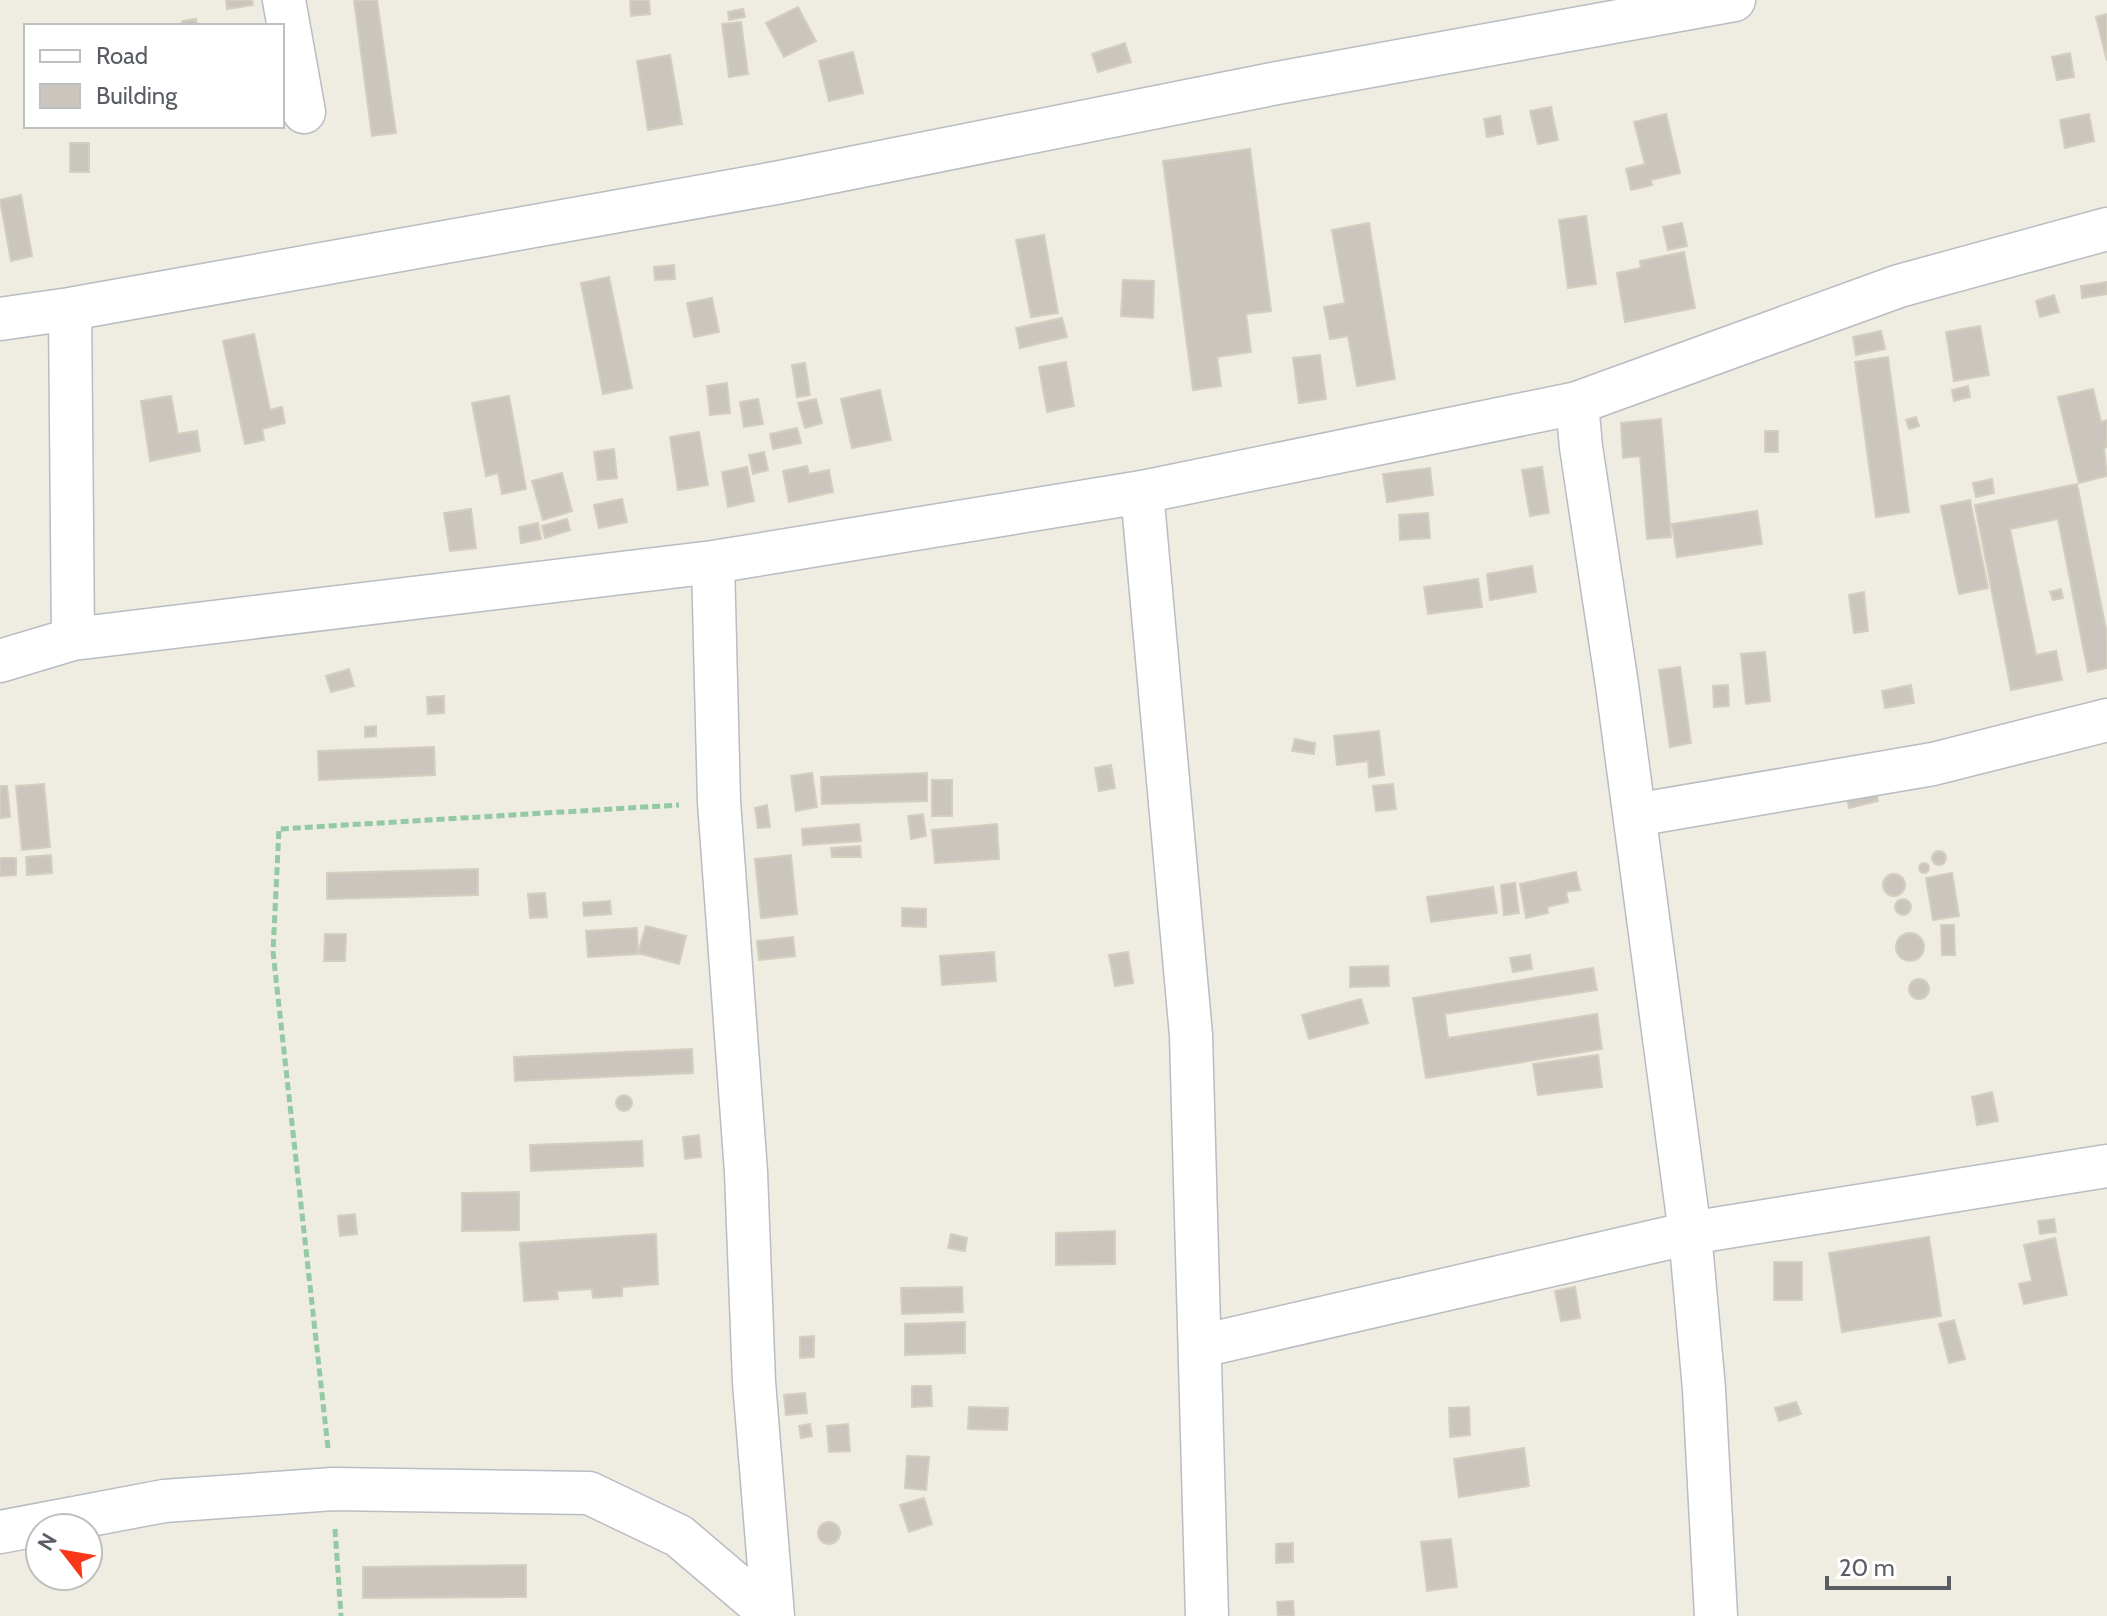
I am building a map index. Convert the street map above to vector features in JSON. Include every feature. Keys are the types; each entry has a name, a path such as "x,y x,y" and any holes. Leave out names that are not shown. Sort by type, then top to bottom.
{"street":[{"path":"284,0 304,112"},
{"path":"0,319 781,182 1272,84 1734,0"},
{"path":"0,661 73,639 713,562 1142,492 1577,403 1899,286 2107,229"},
{"path":"70,309 73,639"},
{"path":"1577,403 1690,1233 1704,1389 1716,1616"},
{"path":"1142,492 1191,1035 1207,1616"},
{"path":"0,1532 164,1501 333,1489 589,1493 679,1536 773,1616 754,1382 746,1172 719,802 713,562"},
{"path":"1635,815 1933,764 2107,720"},
{"path":"1201,1346 1690,1233 2107,1166"}],"path":[{"path":"341,1616 333,1489 273,952 279,829 719,802"}],"building":[{"path":"226,0 252,0 253,5 227,9"},
{"path":"354,0 377,0 396,133 372,136"},
{"path":"630,0 649,0 650,14 631,16"},
{"path":"798,7 816,41 784,57 766,23"},
{"path":"743,9 745,17 729,20 728,12"},
{"path":"2107,14 2107,61 2096,17"},
{"path":"196,19 197,24 182,24 182,21"},
{"path":"741,22 748,74 729,77 722,24"},
{"path":"1125,43 1131,62 1098,72 1092,54"},
{"path":"853,52 863,93 829,101 819,61"},
{"path":"2070,53 2074,77 2057,80 2052,57"},
{"path":"670,55 682,124 648,130 637,61"},
{"path":"1551,107 1558,140 1538,144 1530,111"},
{"path":"1666,114 1680,173 1651,180 1652,185 1631,190 1626,169 1645,164 1634,122"},
{"path":"2089,114 2094,141 2065,148 2060,120"},
{"path":"1500,116 1503,134 1487,137 1484,119"},
{"path":"70,143 89,143 89,172 70,172"},
{"path":"1250,149 1271,311 1246,314 1251,352 1217,357 1221,386 1193,390 1163,161"},
{"path":"21,195 32,256 11,261 0,200"},
{"path":"1586,216 1596,284 1568,288 1559,220"},
{"path":"1369,223 1395,379 1357,386 1348,336 1330,339 1324,307 1345,303 1332,230"},
{"path":"1682,223 1687,246 1668,250 1663,227"},
{"path":"1044,235 1058,313 1031,317 1016,240"},
{"path":"1684,252 1695,308 1625,322 1617,273 1641,268 1640,261"},
{"path":"674,265 675,279 655,280 654,267"},
{"path":"609,277 632,388 603,394 581,283"},
{"path":"1123,280 1154,281 1153,318 1121,316"},
{"path":"2107,282 2107,294 2082,298 2081,286"},
{"path":"2054,295 2059,312 2040,317 2036,301"},
{"path":"712,298 719,332 694,337 687,303"},
{"path":"1062,318 1067,337 1020,348 1016,328"},
{"path":"1980,326 1989,375 1954,381 1946,332"},
{"path":"1881,331 1885,349 1856,355 1853,337"},
{"path":"254,334 270,410 282,407 285,423 262,429 264,440 245,444 223,341"},
{"path":"1320,355 1326,399 1299,403 1293,358"},
{"path":"1888,357 1909,512 1876,517 1855,362"},
{"path":"1066,362 1074,406 1047,412 1039,367"},
{"path":"805,363 810,395 797,397 792,365"},
{"path":"727,383 730,413 710,415 707,386"},
{"path":"1968,386 1970,397 1954,401 1952,390"},
{"path":"2093,389 2101,422 2107,420 2107,447 2104,448 2107,476 2079,483 2058,397"},
{"path":"880,390 891,440 852,448 841,399"},
{"path":"171,396 178,434 197,431 200,451 150,461 141,401"},
{"path":"509,396 526,489 502,494 498,473 486,476 472,403"},
{"path":"758,399 763,424 744,427 740,402"},
{"path":"816,399 822,423 805,428 798,403"},
{"path":"1916,417 1919,426 1909,429 1906,420"},
{"path":"1661,419 1671,537 1647,539 1640,456 1623,458 1621,423"},
{"path":"797,428 801,443 773,449 770,434"},
{"path":"1765,431 1778,431 1778,452 1765,452"},
{"path":"699,432 708,485 678,490 670,437"},
{"path":"614,449 617,478 598,480 594,452"},
{"path":"764,452 768,470 753,474 749,455"},
{"path":"807,466 809,474 829,470 833,492 789,502 783,471"},
{"path":"747,467 754,501 728,507 722,472"},
{"path":"1542,467 1549,513 1530,516 1522,470"},
{"path":"1430,468 1433,495 1387,502 1383,474"},
{"path":"562,473 572,511 543,520 532,481"},
{"path":"1992,479 1994,493 1976,497 1973,483"},
{"path":"2077,484 2107,634 2107,668 2088,672 2058,519 2010,529 2036,655 2056,651 2062,680 2011,690 1975,505"},
{"path":"622,499 627,522 599,528 594,505"},
{"path":"1970,500 1988,588 1959,594 1941,506"},
{"path":"471,509 476,548 450,551 444,513"},
{"path":"1757,511 1762,544 1677,557 1672,524"},
{"path":"1428,513 1430,538 1400,540 1399,515"},
{"path":"567,519 570,530 545,538 542,526"},
{"path":"538,523 541,539 521,543 519,527"},
{"path":"1532,566 1536,592 1490,600 1487,574"},
{"path":"1478,579 1482,607 1428,614 1424,587"},
{"path":"2061,589 2063,598 2053,600 2050,592"},
{"path":"1864,592 1868,631 1854,633 1849,595"},
{"path":"1765,652 1770,701 1746,704 1741,654"},
{"path":"1680,667 1691,743 1670,747 1659,670"},
{"path":"349,669 354,686 331,692 326,676"},
{"path":"1728,685 1729,706 1714,707 1713,686"},
{"path":"1911,685 1914,703 1885,708 1882,691"},
{"path":"444,696 444,713 428,714 427,697"},
{"path":"376,726 376,736 365,737 365,727"},
{"path":"1379,731 1384,775 1369,777 1368,761 1337,765 1334,736"},
{"path":"1295,739 1315,743 1314,754 1292,751"},
{"path":"434,747 435,775 319,780 318,751"},
{"path":"1111,765 1115,788 1099,791 1095,768"},
{"path":"812,773 817,807 796,811 791,776"},
{"path":"927,773 927,801 822,804 821,777"},
{"path":"932,780 952,780 952,816 932,816"},
{"path":"1874,782 1878,801 1849,808 1845,789"},
{"path":"44,784 50,847 22,850 16,786"},
{"path":"1393,784 1396,809 1376,811 1373,786"},
{"path":"0,786 7,786 10,817 0,818"},
{"path":"767,805 770,827 758,828 755,808"},
{"path":"923,814 926,836 911,839 908,816"},
{"path":"859,824 861,841 803,845 802,829"},
{"path":"997,824 999,859 935,863 932,830"},
{"path":"860,846 861,857 832,857 831,848"},
{"path":"1939,851 1946,858 1939,865 1932,858"},
{"path":"51,855 52,873 27,875 26,857"},
{"path":"791,855 797,914 761,918 755,859"},
{"path":"0,858 16,858 16,875 0,876"},
{"path":"1924,863 1929,868 1924,873 1919,868"},
{"path":"478,869 478,895 327,899 327,873"},
{"path":"1576,872 1580,890 1566,892 1568,902 1547,907 1548,913 1526,918 1520,884"},
{"path":"1952,873 1959,916 1933,920 1926,878"},
{"path":"1890,874 1898,874 1905,885 1898,896 1890,896 1883,889 1883,881"},
{"path":"1515,883 1519,913 1504,915 1501,885"},
{"path":"1493,887 1497,913 1431,922 1427,897"},
{"path":"545,893 547,917 530,918 528,894"},
{"path":"1903,899 1909,901 1909,913 1903,915 1897,913 1895,907 1897,901"},
{"path":"610,901 611,914 584,916 583,903"},
{"path":"902,908 926,909 926,927 902,926"},
{"path":"1941,925 1954,925 1955,955 1942,955"},
{"path":"646,926 686,936 679,964 638,953"},
{"path":"637,928 638,954 588,957 586,931"},
{"path":"1910,933 1920,937 1924,947 1920,957 1910,961 1900,957 1896,947 1900,937"},
{"path":"325,934 346,934 345,961 324,961"},
{"path":"793,937 795,956 759,960 757,941"},
{"path":"994,952 996,981 942,985 940,956"},
{"path":"1128,952 1133,983 1115,986 1109,955"},
{"path":"1530,955 1532,969 1513,972 1510,958"},
{"path":"1388,966 1389,986 1350,987 1350,967"},
{"path":"1593,968 1597,990 1445,1014 1448,1038 1597,1014 1602,1049 1426,1078 1413,998"},
{"path":"1919,979 1926,982 1929,989 1926,996 1919,999 1912,996 1909,989 1912,982"},
{"path":"1361,999 1368,1023 1309,1039 1302,1015"},
{"path":"692,1049 693,1073 515,1081 514,1057"},
{"path":"1598,1055 1602,1087 1538,1095 1533,1064"},
{"path":"1992,1092 1998,1121 1977,1125 1972,1097"},
{"path":"624,1095 632,1103 624,1111 616,1103"},
{"path":"699,1135 701,1157 685,1159 683,1137"},
{"path":"642,1141 643,1166 531,1171 530,1145"},
{"path":"519,1192 519,1230 462,1231 462,1193"},
{"path":"355,1214 357,1234 340,1236 338,1216"},
{"path":"2054,1219 2056,1232 2040,1234 2038,1221"},
{"path":"1115,1231 1115,1264 1056,1265 1056,1233"},
{"path":"656,1234 658,1284 622,1287 622,1296 593,1298 592,1289 557,1291 558,1299 524,1301 520,1243"},
{"path":"951,1234 967,1238 965,1251 948,1248"},
{"path":"1929,1237 1941,1316 1842,1332 1829,1253"},
{"path":"2055,1238 2067,1295 2024,1304 2019,1284 2032,1281 2024,1245"},
{"path":"1774,1262 1802,1262 1802,1300 1774,1300"},
{"path":"962,1287 963,1312 902,1314 901,1288"},
{"path":"1575,1287 1580,1318 1561,1321 1555,1291"},
{"path":"1954,1320 1965,1359 1949,1363 1939,1324"},
{"path":"965,1322 965,1353 905,1355 905,1324"},
{"path":"814,1336 814,1357 800,1358 800,1337"},
{"path":"912,1386 931,1386 932,1406 912,1407"},
{"path":"805,1393 807,1413 786,1415 784,1395"},
{"path":"1796,1402 1801,1414 1779,1421 1775,1408"},
{"path":"969,1407 1008,1408 1007,1430 968,1429"},
{"path":"1469,1407 1470,1435 1450,1437 1449,1408"},
{"path":"810,1424 812,1436 801,1438 799,1426"},
{"path":"848,1424 850,1451 829,1452 827,1426"},
{"path":"1524,1448 1529,1486 1459,1497 1454,1459"},
{"path":"907,1456 929,1457 926,1490 905,1488"},
{"path":"924,1498 932,1524 909,1532 900,1505"},
{"path":"829,1522 837,1525 840,1533 837,1541 829,1544 821,1541 818,1533 821,1525"},
{"path":"1451,1539 1457,1587 1427,1591 1421,1542"},
{"path":"1293,1543 1293,1562 1276,1563 1276,1544"},
{"path":"526,1565 526,1597 363,1598 363,1567"},
{"path":"1293,1601 1294,1616 1278,1616 1277,1602"}]}
